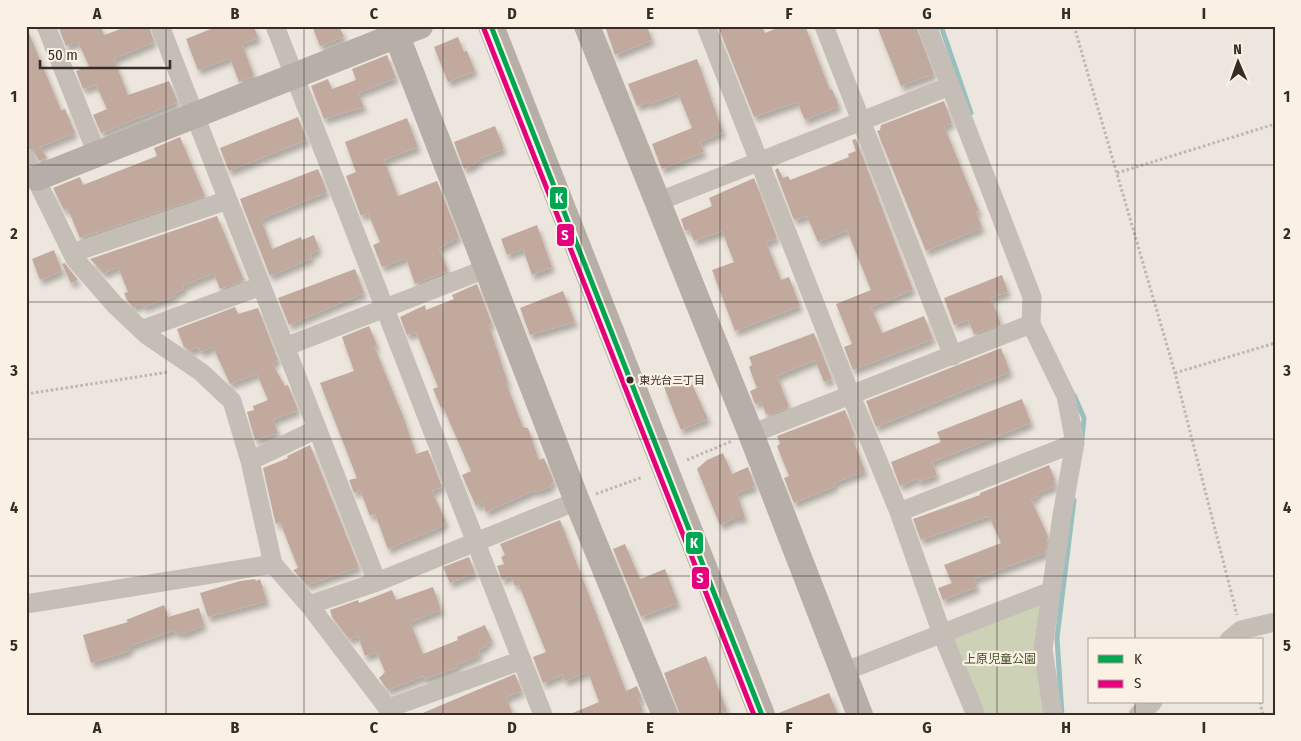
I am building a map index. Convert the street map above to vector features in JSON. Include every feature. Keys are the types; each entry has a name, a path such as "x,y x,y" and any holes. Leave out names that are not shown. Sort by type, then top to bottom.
{"street":[{"path":"46,26 97,154"},
{"path":"160,26 377,582"},
{"path":"275,26 543,715"},
{"path":"491,26 762,715"},
{"path":"588,26 751,434 860,715"},
{"path":"706,26 850,393 899,512 942,634 976,715"},
{"path":"824,26 953,356"},
{"path":"927,26 1032,297 1031,324 1066,396 1075,443 1043,649 1053,715"},
{"path":"522,660 391,712 309,606 273,564 250,461 232,401 194,368 142,330 115,306 75,259 30,172 97,154 295,76 403,29 488,268 577,501 665,715"},
{"path":"657,202 950,86"},
{"path":"72,253 228,200"},
{"path":"285,347 488,268"},
{"path":"142,330 261,286"},
{"path":"751,434 850,393 953,356 1031,324"},
{"path":"250,461 316,429"},
{"path":"899,512 1075,443"},
{"path":"309,606 377,582 577,501"},
{"path":"26,604 273,564"},
{"path":"843,672 1051,592"},
{"path":"1235,635 1275,622"},
{"path":"1138,715 1151,704"}],"path":[{"path":"1074,26 1174,373 1235,635"},
{"path":"1117,172 1275,124"},
{"path":"1174,373 1275,343"},
{"path":"26,394 194,368"},
{"path":"687,460 751,434"},
{"path":"577,501 642,477"}],"green space":[{"name":"上原児童公園","path":"1051,591 1053,715 976,715 942,634"}],"building":[{"path":"26,26 61,110 65,109 75,133 40,147 47,158 39,161 33,150 26,148"},
{"path":"58,26 101,26 104,35 129,26 149,26 154,42 114,59 128,95 169,81 178,102 101,133 93,115 107,109 96,85 83,89 76,71 89,66 78,42 66,46"},
{"path":"218,26 254,26 258,38 242,44 254,76 239,82 230,58 198,70 186,39"},
{"path":"312,26 339,26 344,37 320,46"},
{"path":"605,26 647,26 652,40 615,55"},
{"path":"718,26 762,26 765,33 782,26 805,26 830,90 832,89 839,106 805,120 797,102 754,117"},
{"path":"877,26 916,26 934,74 901,86"},
{"path":"458,37 464,52 467,51 475,71 448,82 434,47"},
{"path":"387,55 396,78 358,93 364,107 324,119 311,86 328,79 332,89 356,80 352,69"},
{"path":"697,59 723,132 700,142 704,152 662,169 652,144 692,128 678,93 650,104 650,102 637,106 628,84"},
{"path":"944,101 952,123 944,126 979,211 976,212 982,228 926,251 877,131 880,130 881,125"},
{"path":"298,117 307,140 229,171 220,148"},
{"path":"407,118 418,147 384,160 398,196 437,181 459,237 439,248 448,271 415,284 406,258 382,267 373,245 380,242 368,213 361,216 346,176 356,172 345,142"},
{"path":"495,126 504,149 479,159 475,162 476,164 464,169 454,142"},
{"path":"180,137 205,196 80,238 68,209 64,210 53,188 80,177 83,185 157,156 154,148"},
{"path":"856,139 913,290 871,307 882,333 924,316 933,339 853,370 844,347 852,344 836,304 871,290 847,230 818,242 807,216 794,220 775,170 778,168 783,178 788,176 790,180 811,172 849,157 848,154 856,151 852,140"},
{"path":"318,169 327,192 261,219 272,249 301,237 302,240 314,235 319,249 310,255 312,258 270,276 240,199"},
{"path":"754,178 777,238 766,242 781,280 789,277 800,306 735,331 712,270 734,262 722,231 694,241 689,229 685,231 681,219 712,206 709,198"},
{"path":"217,216 244,280 220,289 214,273 183,286 184,289 174,294 175,296 144,307 143,304 133,307 124,293 128,292 118,267 104,273 90,259"},
{"path":"537,225 552,267 532,275 523,249 507,255 501,239"},
{"path":"54,250 62,271 40,280 32,259"},
{"path":"65,263 78,280 71,283 62,264"},
{"path":"355,269 364,293 289,325 278,298"},
{"path":"1002,275 1008,292 991,298 1001,324 974,334 968,320 954,325 944,298"},
{"path":"477,284 492,324 489,325 508,383 506,383 523,427 528,428 539,460 544,458 554,482 551,483 552,486 536,492 535,490 486,512 482,503 476,506 462,475 471,471 443,407 441,408 433,389 438,387 416,332 407,335 400,317 425,305 426,310 454,299 452,295"},
{"path":"563,291 575,322 530,335 520,308"},
{"path":"235,307 238,314 258,308 278,360 272,363 285,386 288,385 298,410 273,420 278,433 255,440 247,412 254,410 253,406 268,400 257,374 230,384 213,347 201,352 198,347 190,351 184,347 177,329"},
{"path":"369,326 377,345 374,346 403,416 416,454 428,450 442,487 432,491 446,522 442,524 443,526 388,549 375,514 370,516 360,490 354,493 349,480 357,478 320,383 354,371 342,337"},
{"path":"814,333 832,379 824,382 815,360 777,376 789,407 769,415 766,414 761,401 755,404 750,391 757,388 749,367 752,365 749,357"},
{"path":"1001,348 1010,372 876,427 866,401"},
{"path":"689,378 708,419 681,430 664,387"},
{"path":"1022,399 1031,423 932,462 937,475 919,482 918,478 900,486 891,462 941,442 937,432"},
{"path":"845,410 855,436 852,437 865,471 834,483 835,486 794,503 784,478 789,476 777,446 780,444 777,436"},
{"path":"310,445 359,567 307,585 293,570 298,568 280,522 276,524 263,468 288,458 287,456"},
{"path":"723,453 732,474 748,467 755,486 737,493 745,518 735,518 720,525 697,469 707,460"},
{"path":"1049,465 1055,480 1053,481 1055,486 1037,493 1038,496 1031,499 1048,536 1045,553 974,579 977,587 943,600 938,588 952,583 944,565 1001,543 989,516 921,540 913,519 980,495 980,493"},
{"path":"560,520 626,691 637,686 642,699 639,700 643,711 633,715 568,715 599,702 588,672 565,681 562,675 543,683 533,657 546,652 519,585 515,586 511,576 502,580 497,566 504,564 501,557 505,555 500,544"},
{"path":"625,544 640,579 665,569 678,603 641,617 613,549"},
{"path":"469,557 475,573 450,583 443,567"},
{"path":"255,579 256,581 260,579 267,601 208,617 200,593 240,581"},
{"path":"433,587 441,610 410,622 423,654 458,640 457,637 485,625 492,641 486,643 487,646 478,650 480,655 457,665 458,667 425,679 424,676 388,690 379,678 385,672 377,652 365,656 358,636 349,639 332,617 330,610 358,600 359,603 392,590 396,600"},
{"path":"164,605 168,617 199,608 204,625 183,634 182,632 176,634 175,630 130,646 129,651 91,663 83,635 128,622 126,620"},
{"path":"706,656 727,711 719,715 680,715 664,673"},
{"path":"515,674 522,691 506,697 513,715 418,715"},
{"path":"829,693 838,715 776,714"}],"waterway":[{"path":"941,26 971,113"},
{"path":"1074,395 1084,418 1082,439"},
{"path":"1062,715 1057,638 1074,500"}],"transit line":[{"name":"K","path":"491,26 762,715"},
{"name":"S","path":"484,29 754,715"}],"place":[{"name":"東光台三丁目","path":"630,380"}]}
